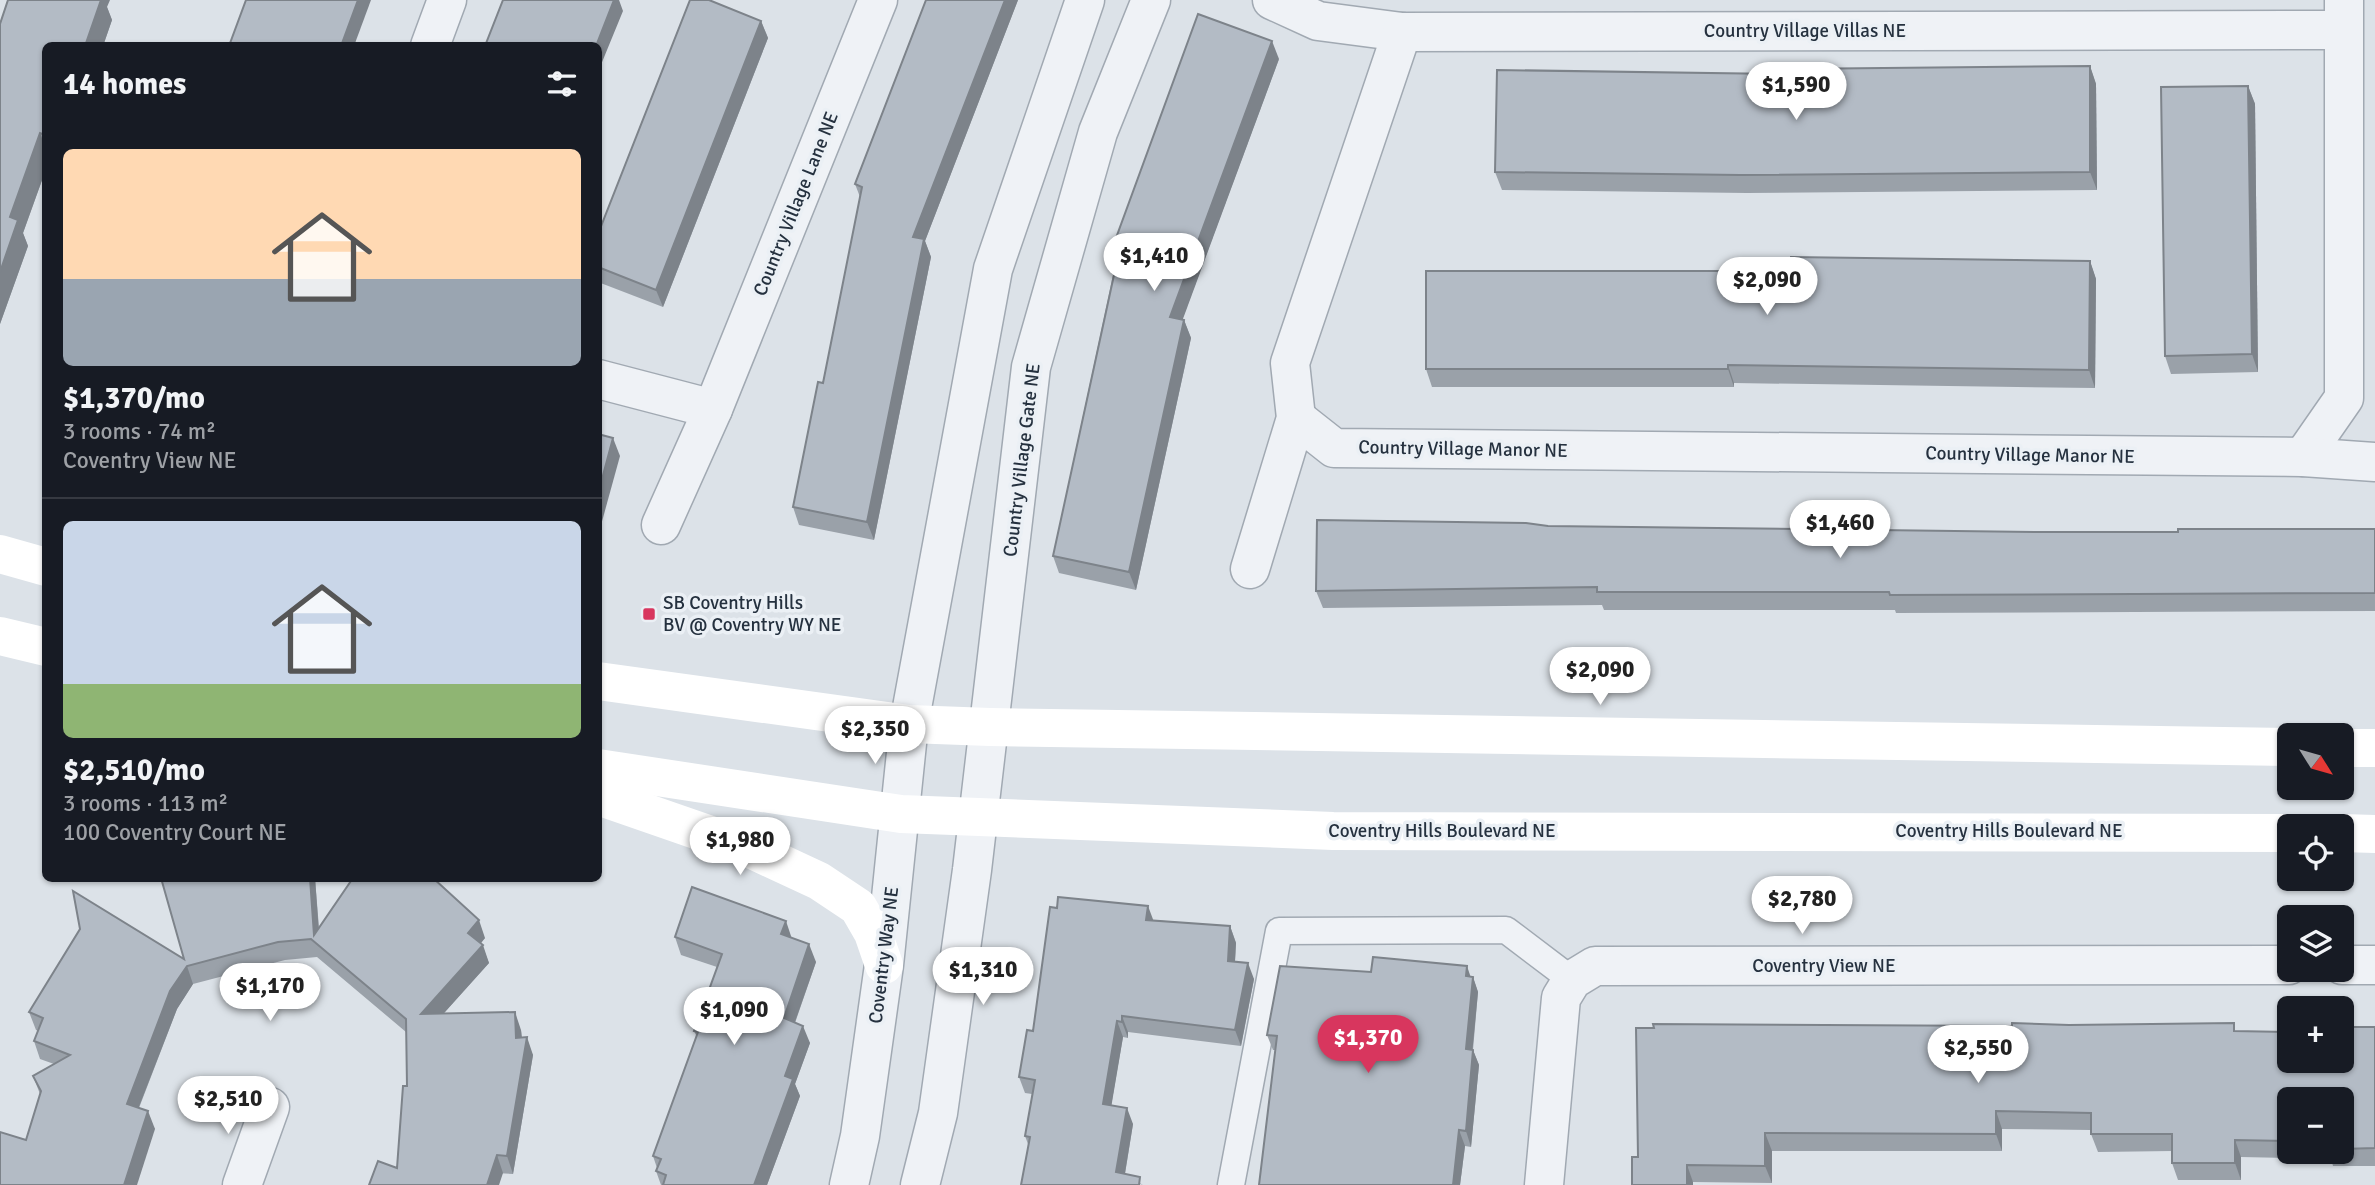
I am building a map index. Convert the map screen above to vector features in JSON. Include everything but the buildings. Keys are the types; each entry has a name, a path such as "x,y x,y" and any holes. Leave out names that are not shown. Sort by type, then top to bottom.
{"street":[{"path":"431,42 447,0"},
{"name":"Country Village Lane NE","path":"661,525 713,409 878,0"},
{"path":"909,724 993,269 1085,0"},
{"name":"Country Village Gate NE","path":"990,727 1031,367 1098,132 1151,0"},
{"name":"Country Village Villas NE","path":"1272,0 1318,21 1402,32 2343,15"},
{"path":"2304,457 2344,398 2343,15"},
{"path":"1250,569 1296,418 1290,363 1402,32"},
{"path":"602,380 713,409"},
{"name":"Country Village Manor NE","path":"1296,418 1334,448 2304,457 2375,462"},
{"path":"0,554 42,566"},
{"path":"0,636 42,646"},
{"path":"602,682 909,724 2277,747"},
{"name":"Coventry Way NE","path":"849,1185 860,1136 884,965 909,724"},
{"path":"920,1185 938,1113 990,727"},
{"path":"2354,748 2375,748"},
{"name":"Coventry Hills Boulevard NE","path":"602,769 901,814 1333,831 2277,833"},
{"path":"602,797 748,848 819,881 858,907 873,933 884,965"},
{"path":"2354,833 2375,834"},
{"name":"Coventry View NE","path":"1572,980 1595,966 2277,965"},
{"path":"2354,965 2375,965"},
{"path":"1545,1185 1561,998 1572,980"},
{"path":"242,1185 270,1107"}],"lane":[{"path":"1231,1185 1279,931 1506,930 1572,980"}],"place":[{"name":"SB Coventry Hills BV @ Coventry WY NE","path":"649,614"}]}
